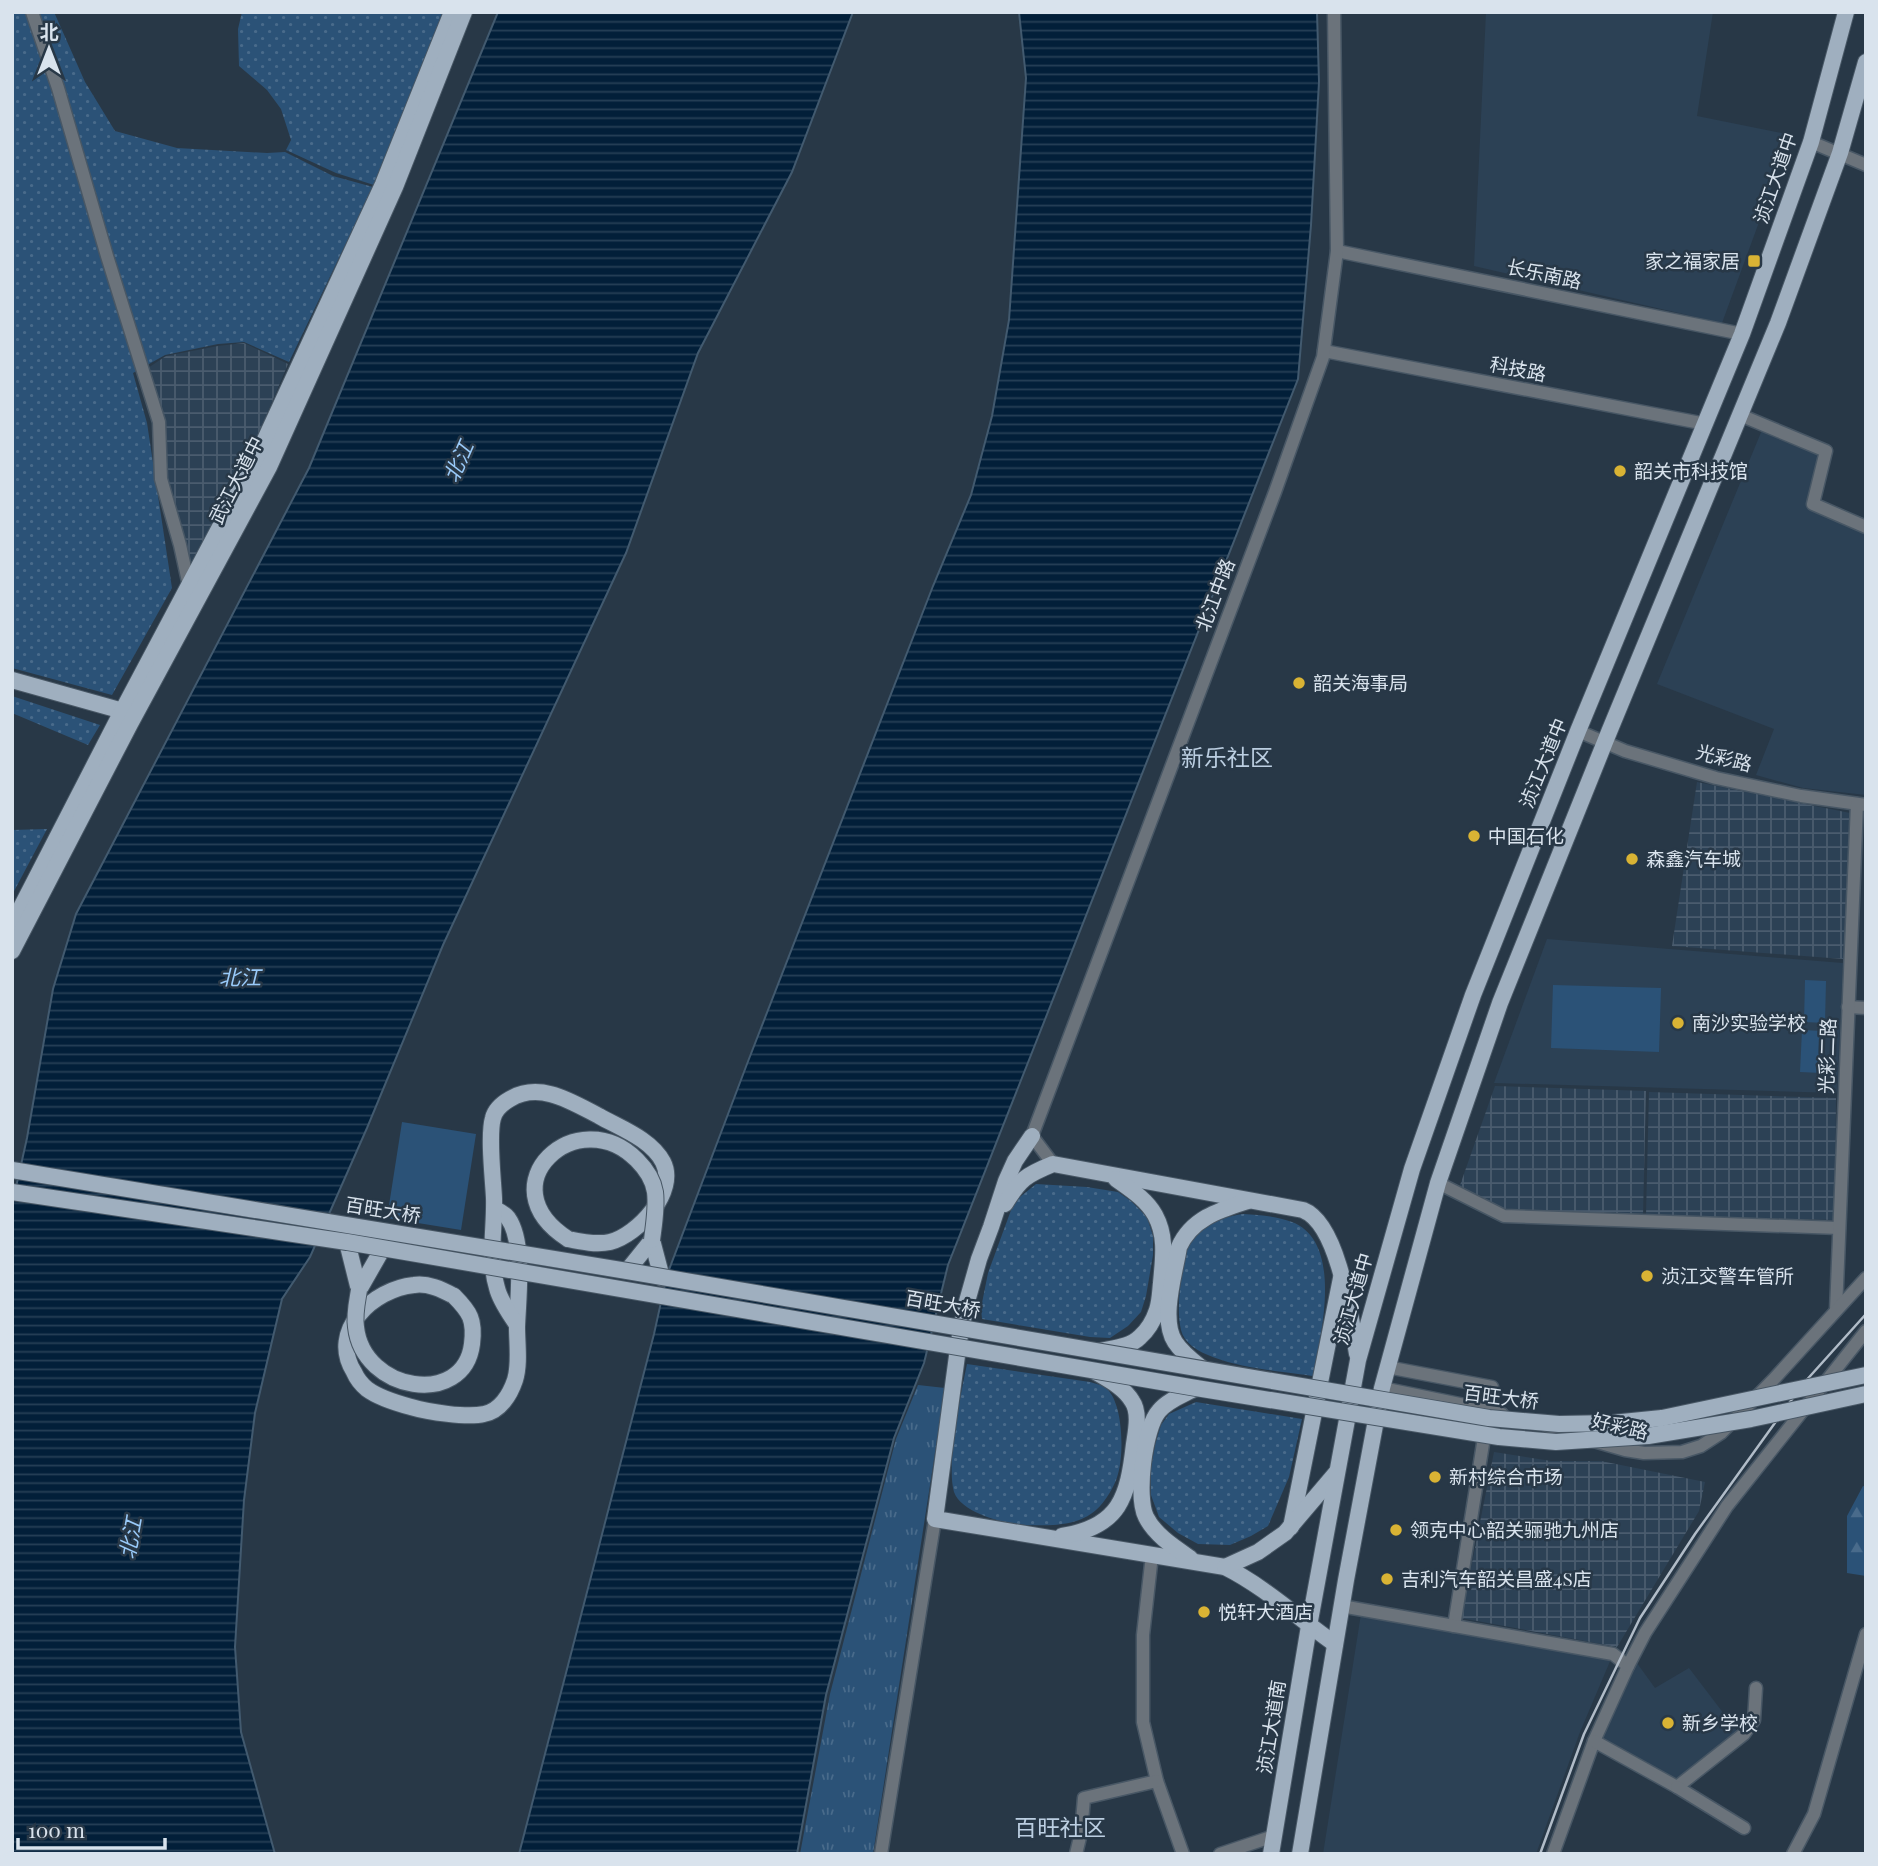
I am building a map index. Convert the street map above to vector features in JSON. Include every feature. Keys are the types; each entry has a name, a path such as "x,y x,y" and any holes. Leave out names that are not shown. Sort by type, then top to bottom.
{"main road":[{"name":"武江大道中","path":"12,951 189,586 256,459 383,184 452,12"},
{"name":"武江大道中","path":"12,925 268,467 396,187 464,12"},
{"name":"浈江大道中","path":"1308,1626 1358,1360 1412,1169 1473,995 1578,731 1742,334 1811,142 1846,12"},
{"path":"1274,1836 1301,1848 1341,1606 1382,1388 1438,1183 1500,1003 1778,323 1840,153 1866,62"},
{"path":"12,680 127,718"},
{"path":"12,689 127,718"},
{"path":"517,1325 497,1289 492,1248 495,1209 492,1130 496,1111 508,1100 524,1093 539,1091 569,1100 642,1140 654,1150 663,1162 667,1185 661,1198 648,1216 624,1237 600,1243 568,1239 554,1230 539,1210 535,1199 541,1166 548,1156 573,1141 608,1142 632,1154 648,1172 655,1189 656,1208 652,1240 663,1278"},
{"path":"1032,1136 1015,1161 1006,1181 965,1305 935,1518 1225,1567 1249,1579 1335,1644"},
{"path":"991,1227 1020,1181 1053,1164 1310,1212 1331,1244 1347,1295 1358,1360"},
{"name":"百旺大桥","path":"12,1170 627,1271 1489,1418 1559,1424 1662,1418 1866,1375"},
{"path":"1096,1351 1134,1342 1147,1329 1158,1308 1164,1252 1163,1237 1155,1215 1136,1192 1111,1175"},
{"name":"百旺大桥","path":"12,1192 347,1242 1094,1371 1499,1437 1556,1442 1648,1436 1751,1419 1866,1394"},
{"path":"1203,1369 1174,1341 1169,1326 1179,1248 1183,1239 1205,1217 1250,1201"},
{"path":"347,1242 359,1290 356,1329 370,1363 387,1376 420,1384 452,1378 468,1361 474,1332 467,1309 454,1296 438,1287 416,1284 395,1288 369,1304 351,1324 347,1334 347,1358 359,1381 379,1396 420,1410 485,1414 502,1404 515,1380 519,1282 517,1241 507,1217 495,1209"},
{"path":"627,1271 652,1240"},
{"path":"359,1290 383,1248"},
{"path":"1291,1527 1341,1276"},
{"path":"1094,1371 1120,1388 1132,1399 1135,1406 1134,1491 1147,1520 1171,1545 1195,1562"},
{"path":"1049,1538 1079,1533 1104,1521 1134,1491 1153,1419 1163,1406 1196,1388"},
{"path":"1225,1567 1258,1552 1291,1527 1337,1472"},
{"path":"1318,1575 1346,1580"},
{"name":"浈江大道南","path":"1271,1854 1308,1626"}],"street":[{"path":"32,12 58,88 159,422 161,479 189,586"},
{"name":"北江中路","path":"1032,1136 1275,492 1324,351 1338,251 1334,12"},
{"path":"1811,142 1866,165"},
{"name":"长乐南路","path":"1338,251 1742,334"},
{"name":"科技路","path":"1324,351 1706,424"},
{"path":"1740,415 1826,451 1813,504 1866,527"},
{"name":"光彩路","path":"1578,731 1625,751 1716,778 1801,796 1861,804"},
{"name":"光彩二路","path":"1836,1310 1848,1007 1861,804"},
{"path":"1848,1007 1866,1007"},
{"path":"1032,1136 1053,1164"},
{"path":"1438,1183 1504,1216 1839,1228"},
{"name":"好彩路","path":"1382,1388 1488,1410 1625,1450 1682,1452 1701,1446 1721,1433 1866,1278"},
{"path":"1553,1854 1594,1741 1645,1633 1727,1506 1866,1331"},
{"path":"1387,1367 1492,1387 1454,1626"},
{"path":"881,1854 935,1518"},
{"path":"1152,1555 1143,1635 1143,1723 1157,1782 1183,1854"},
{"path":"1341,1606 1613,1654 1628,1666"},
{"path":"1793,1854 1814,1814 1866,1634"},
{"path":"1677,1787 1744,1734 1754,1720 1756,1688"},
{"path":"1594,1741 1744,1828"},
{"path":"1076,1854 1084,1798 1157,1782"},
{"path":"1220,1854 1274,1836"}],"shaded area":[{"path":"1486,12 1713,12 1697,116 1791,135 1722,323 1474,266"},
{"path":"244,343 288,364 251,452 189,573 163,478 148,368 166,356"},
{"path":"1762,430 1819,454 1806,506 1866,532 1866,795 1803,788 1756,775 1774,729 1657,684"},
{"path":"1697,782 1850,813 1843,959 1672,946"},
{"name":"南沙实验学校","path":"1547,939 1843,963 1837,1093 1494,1083"},
{"path":"1495,1086 1646,1091 1643,1215 1505,1212 1459,1188"},
{"path":"1649,1092 1836,1098 1835,1220 1646,1216"},
{"path":"1494,1452 1551,1461 1601,1461 1705,1482 1699,1511 1617,1647 1461,1618"},
{"path":"1361,1614 1611,1659 1580,1732 1536,1854 1323,1854"},
{"name":"新乡学校","path":"1634,1659 1655,1688 1689,1668 1740,1735 1676,1784 1596,1740"}],"green space":[{"path":"12,12 54,12 85,82 115,131 177,148 285,152 333,176 373,187 289,362 244,342 218,344 165,355 133,373 147,423 172,588 112,695 12,668"},
{"path":"242,12 444,12 374,185 336,173 286,150 291,140 281,109 267,90 239,66 238,29"},
{"path":"12,696 100,725 88,745 12,713"},
{"path":"47,829 12,895 12,830"},
{"path":"1805,980 1826,981 1825,1023 1804,1022"},
{"path":"1553,985 1661,988 1659,1052 1551,1048"},
{"path":"1802,1030 1823,1031 1821,1073 1800,1072"},
{"path":"402,1122 476,1134 461,1230 387,1218"},
{"path":"1036,1184 1118,1192 1147,1217 1153,1236 1153,1255 1146,1296 1141,1312 1128,1326 1110,1338 982,1319 981,1308 988,1273 1014,1202"},
{"path":"1243,1214 1292,1222 1308,1233 1318,1249 1324,1269 1325,1291 1324,1315 1313,1376 1260,1369 1218,1359 1201,1352 1188,1342 1181,1330 1179,1298 1186,1244 1212,1224"},
{"path":"967,1364 1090,1382 1109,1391 1120,1419 1121,1455 1115,1484 1096,1510 1081,1519 1064,1524 1020,1524 987,1517 959,1500 954,1492 952,1465 955,1429"},
{"path":"918,1385 945,1388 873,1854 800,1854 830,1694 896,1439"},
{"path":"1196,1402 1302,1419 1289,1477 1268,1526 1230,1545 1198,1544 1178,1533 1159,1517 1151,1495 1151,1468 1161,1425 1169,1414"},
{"path":"1863,1486 1866,1487 1866,1576 1847,1573 1847,1516"}],"water":[{"name":"北江","path":"498,12 853,12 792,172 698,353 626,553 443,945 310,1257 282,1299 255,1413 244,1500 235,1647 241,1732 275,1854 12,1854 12,1205 27,1138 53,989 76,914 309,468"},
{"path":"1019,12 1317,12 1319,82 1311,225 1298,379 948,1265 924,1363 894,1438 826,1695 797,1854 519,1854 667,1275 933,586 971,495 992,416 1009,320 1026,78"}],"railway":[{"path":"1540,1854 1584,1734 1640,1618 1695,1534 1803,1384 1866,1314"}],"place":[{"name":"家之福家居","path":"1754,261"},
{"name":"韶关市科技馆","path":"1620,471"},
{"name":"韶关海事局","path":"1299,683"},
{"name":"中国石化","path":"1474,836"},
{"name":"森鑫汽车城","path":"1632,859"},
{"name":"南沙实验学校","path":"1678,1023"},
{"name":"浈江交警车管所","path":"1647,1276"},
{"name":"新村综合市场","path":"1435,1477"},
{"name":"领克中心韶关骊驰九州店","path":"1396,1530"},
{"name":"吉利汽车韶关昌盛4S店","path":"1387,1579"},
{"name":"悦轩大酒店","path":"1204,1612"},
{"name":"新乡学校","path":"1668,1723"}],"district":[{"name":"新乐社区","path":"1227,758"},
{"name":"百旺社区","path":"1060,1828"}]}
